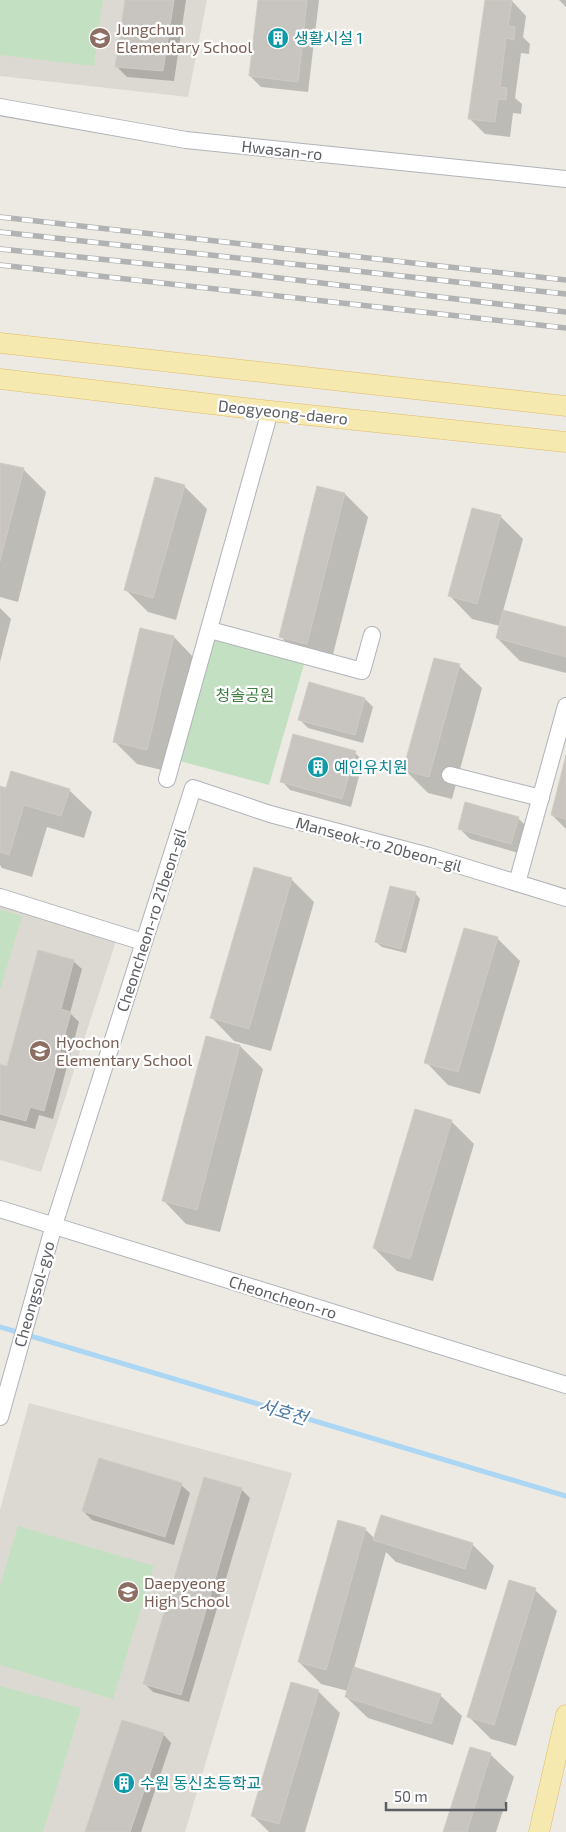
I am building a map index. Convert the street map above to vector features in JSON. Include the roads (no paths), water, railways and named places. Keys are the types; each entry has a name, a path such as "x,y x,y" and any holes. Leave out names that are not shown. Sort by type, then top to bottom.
{"main road":[{"path":"0,343 566,406"},
{"name":"Deogyeong-daero","path":"0,378 270,411 566,442"},
{"path":"539,1832 566,1715"}],"street":[{"name":"Hwasan-ro","path":"0,107 186,140 566,179"},
{"path":"167,779 270,411"},
{"path":"210,630 362,671 372,635"},
{"path":"517,883 566,706"},
{"path":"450,775 540,798"},
{"name":"Manseok-ro 20beon-gil","path":"193,788 270,814 429,856 566,898"},
{"name":"Cheoncheon-ro 21beon-gil","path":"54,1225 193,788"},
{"path":"0,897 143,942"},
{"name":"Cheoncheon-ro","path":"0,1209 566,1385"},
{"name":"Cheongsol-gyo","path":"0,1417 54,1225"}],"waterway":[{"name":"서호천","path":"0,1327 566,1496"}],"railway":[{"path":"0,217 566,280"},
{"path":"0,232 566,294"},
{"path":"0,249 228,272 566,312"},
{"path":"0,265 566,328"}],"place":[{"name":"Jungchun Elementary School","path":"100,38"},
{"name":"생활시설 1","path":"278,38"},
{"name":"예인유치원","path":"318,767"},
{"name":"Hyochon Elementary School","path":"40,1051"},
{"name":"Daepyeong High School","path":"128,1592"},
{"name":"수원 동신초등학교","path":"124,1783"}],"park label":[{"name":"청솔공원","path":"245,695"}]}
